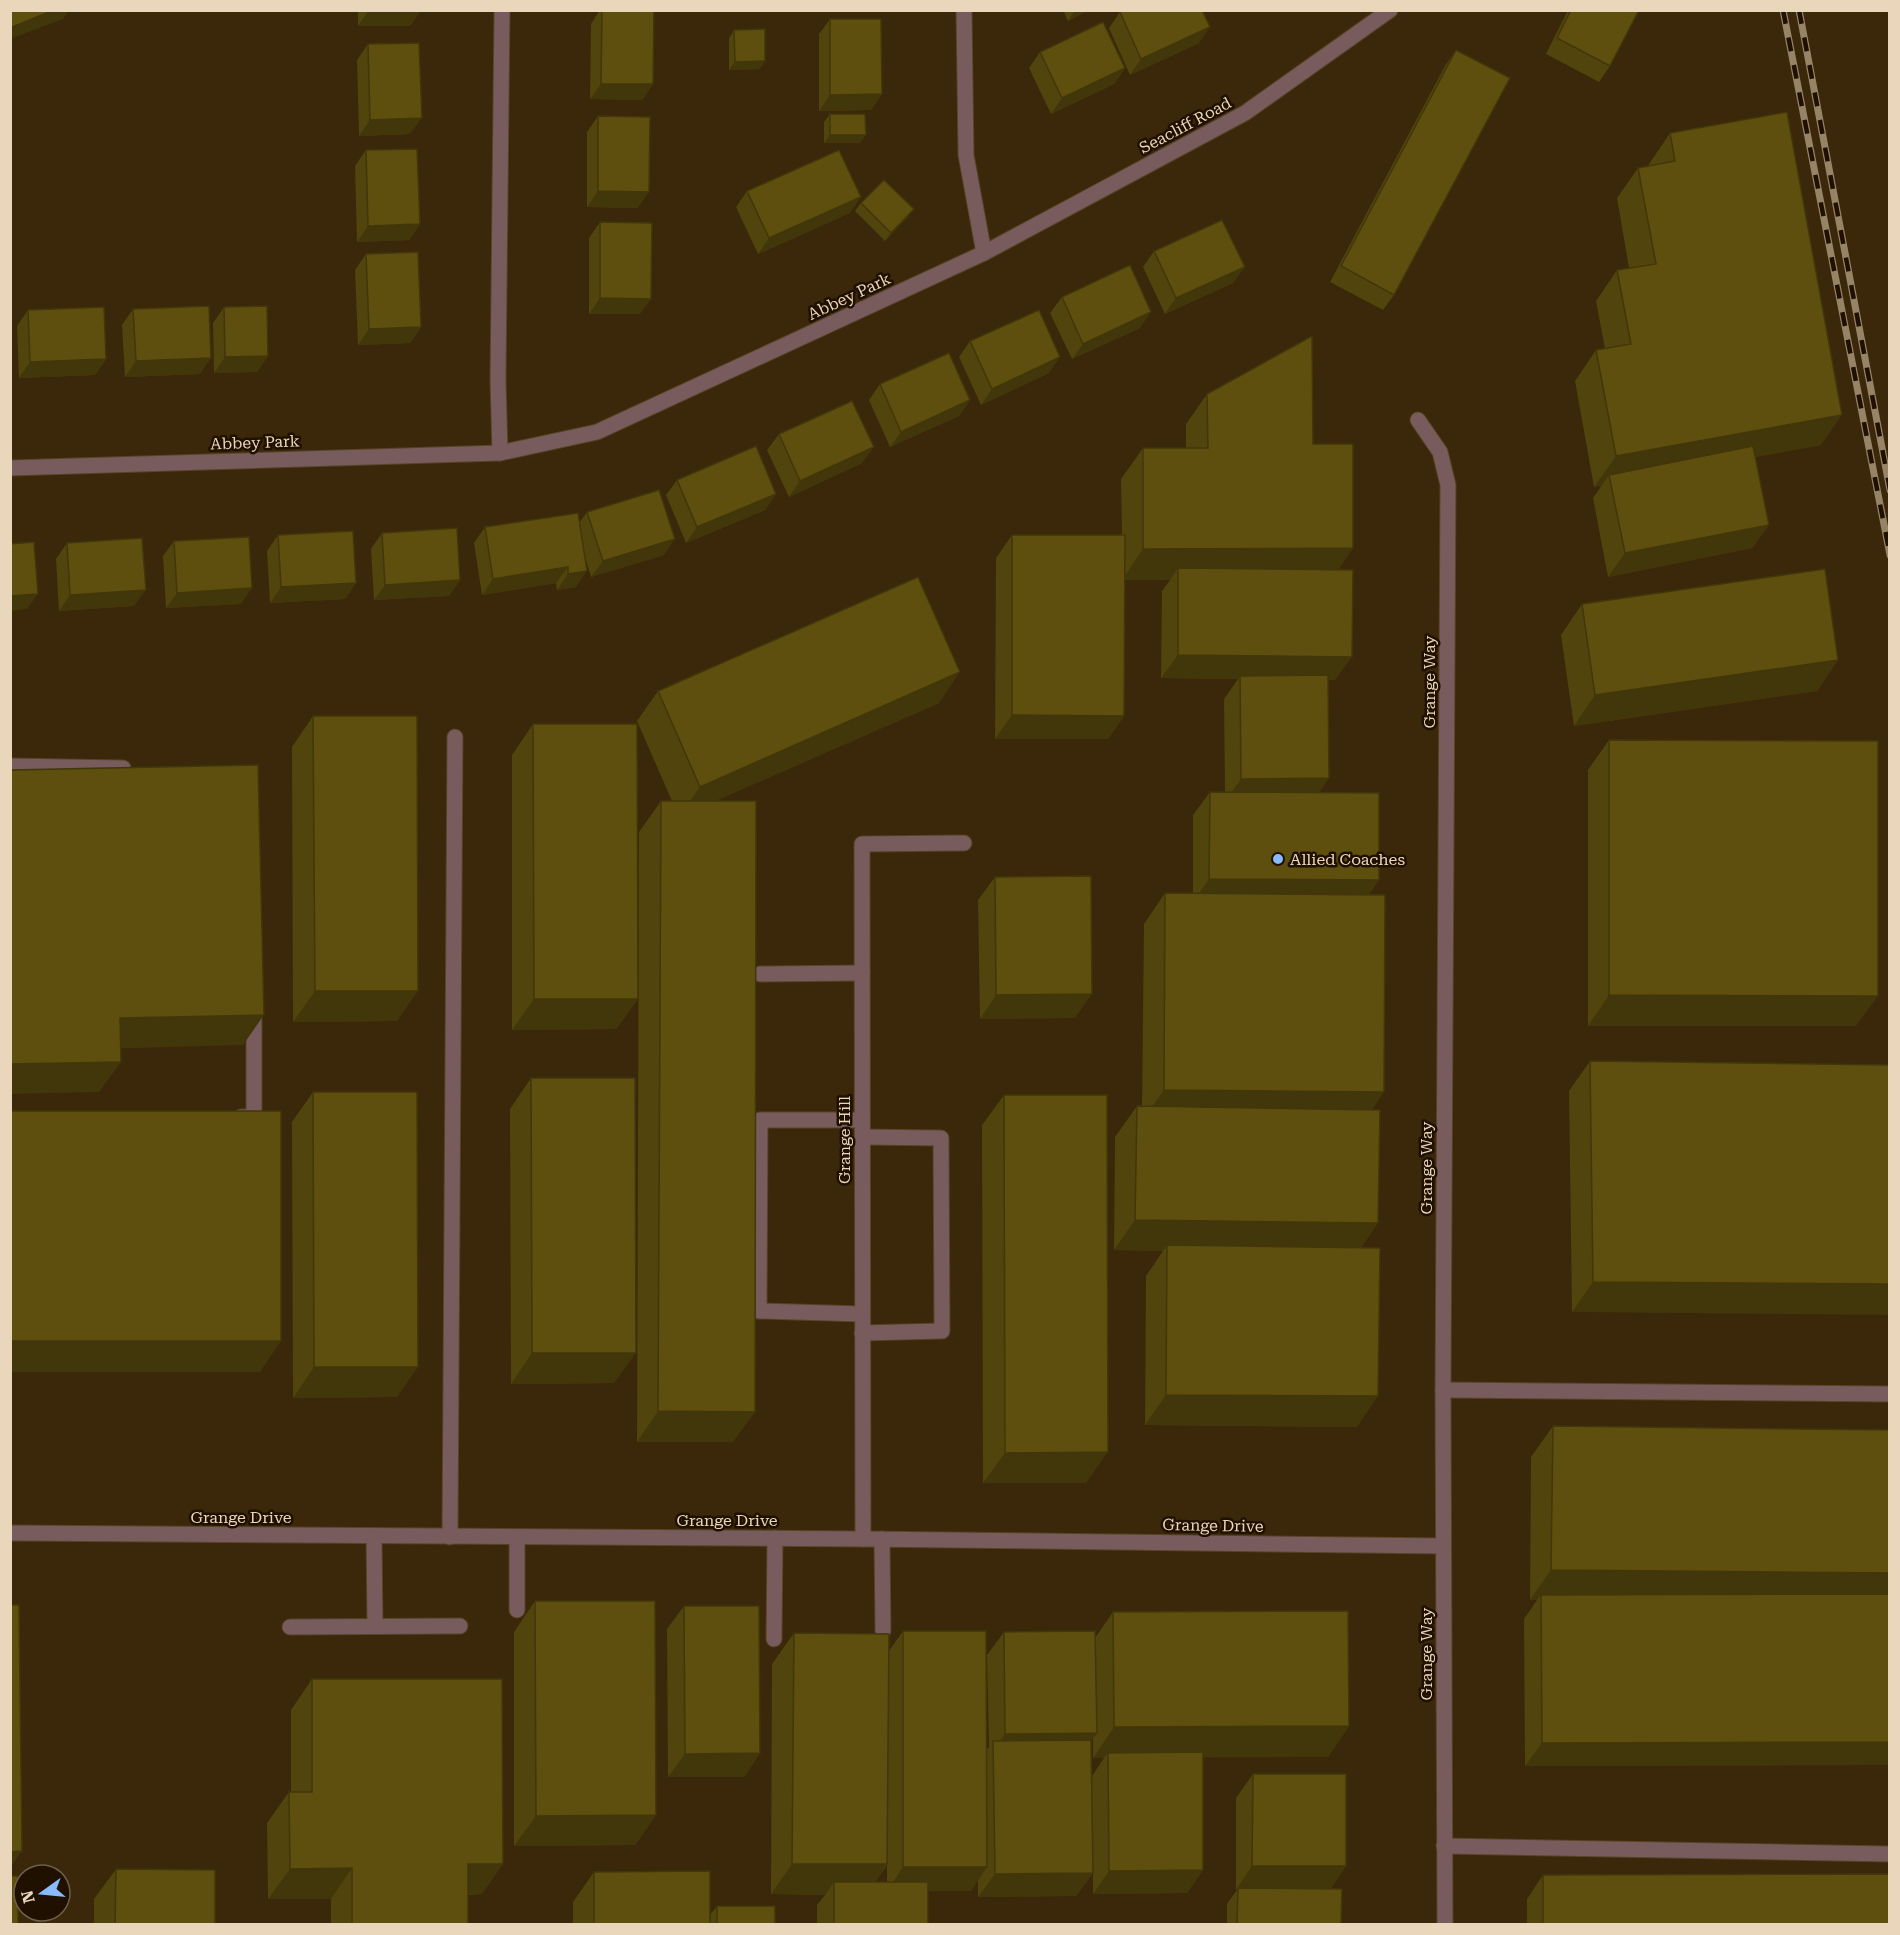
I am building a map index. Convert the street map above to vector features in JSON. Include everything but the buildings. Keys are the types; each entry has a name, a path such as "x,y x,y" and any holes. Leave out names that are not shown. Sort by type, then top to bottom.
{"street":[{"path":"500,453 498,380 502,10"},
{"path":"964,10 966,154 984,253"},
{"name":"Seacliff Road","path":"984,253 1245,113 1390,10"},
{"name":"Abbey Park","path":"10,468 500,453 597,432 984,253"},
{"name":"Grange Way","path":"1418,420 1440,452 1448,485 1443,1390 1445,1924"},
{"path":"450,1537 455,737"},
{"path":"10,766 135,769"},
{"name":"Grange Hill","path":"863,1539 862,844 964,843"},
{"path":"760,974 862,972"},
{"path":"230,1116 254,1117 254,998"},
{"path":"862,1120 760,1120 759,1311 862,1314"},
{"path":"862,1137 941,1138 942,1331 862,1333"},
{"path":"1443,1390 1890,1394"},
{"name":"Grange Drive","path":"10,1533 774,1538 1443,1546"},
{"path":"374,1536 375,1626"},
{"path":"517,1537 517,1610"},
{"path":"774,1538 774,1639"},
{"path":"882,1539 883,1631"},
{"path":"290,1627 460,1626"},
{"path":"1444,1846 1890,1854"}],"railway":[{"path":"1783,10 1890,555"},
{"path":"1799,10 1890,490"}],"place":[{"name":"Allied Coaches","path":"1278,859"}]}
